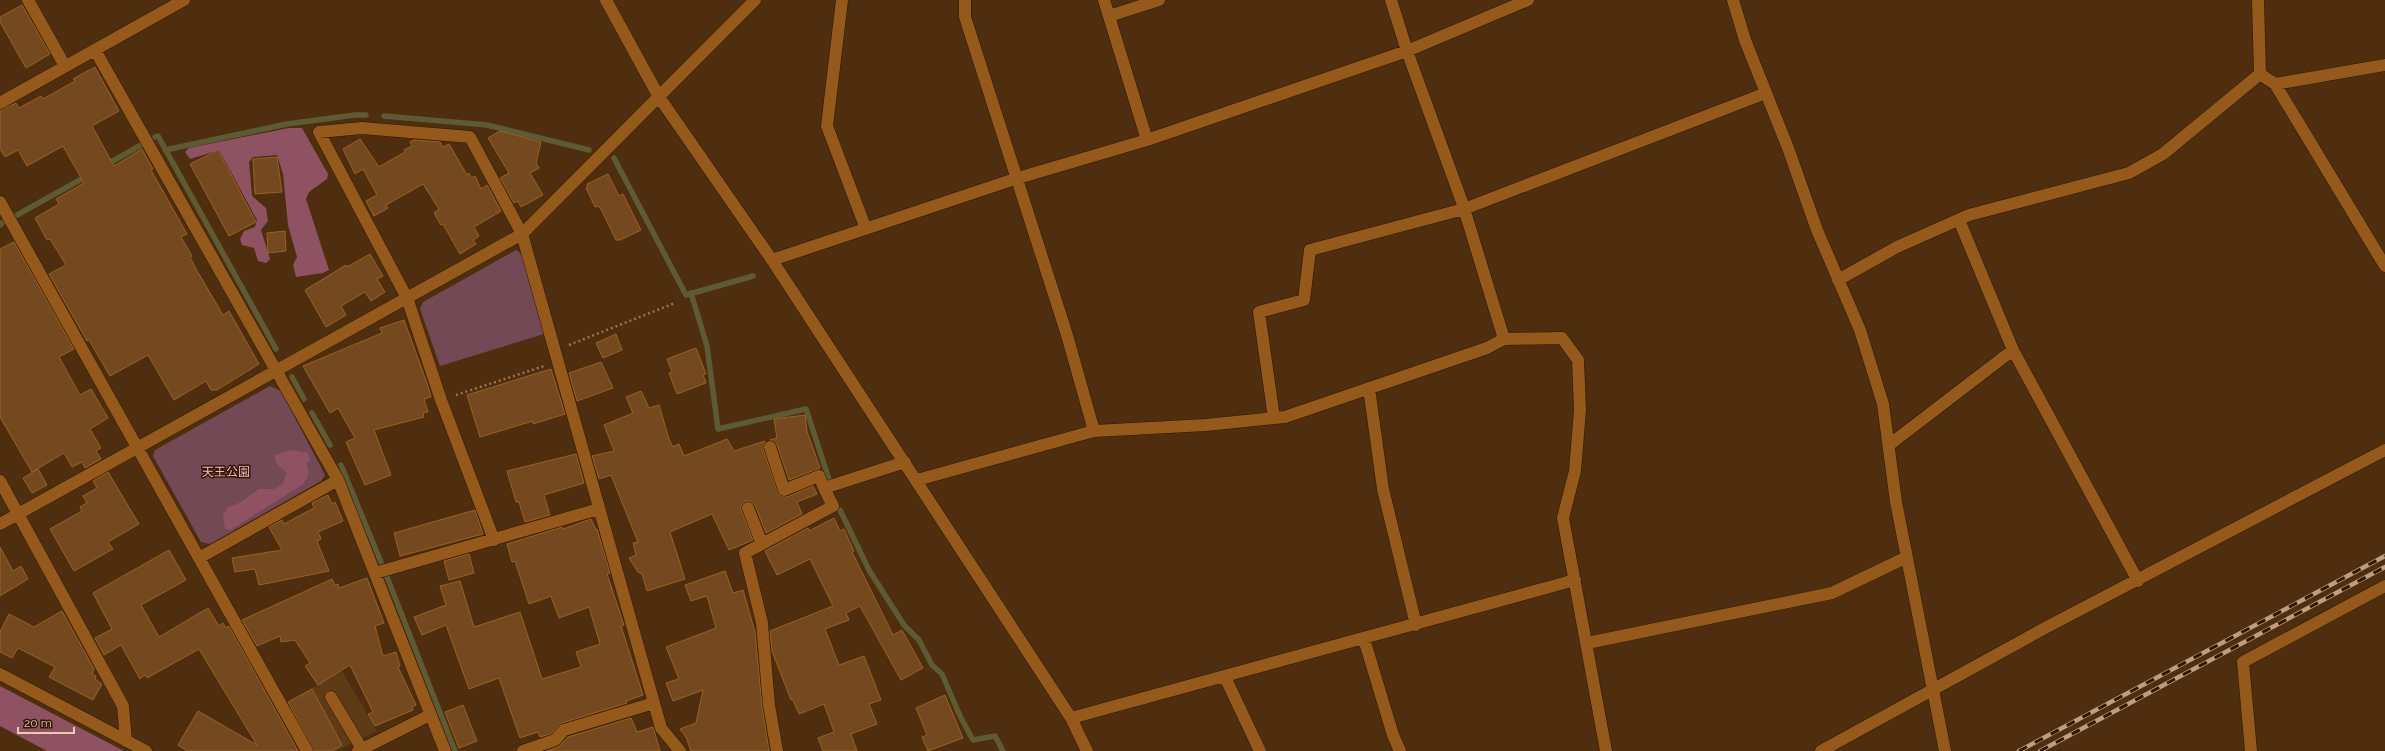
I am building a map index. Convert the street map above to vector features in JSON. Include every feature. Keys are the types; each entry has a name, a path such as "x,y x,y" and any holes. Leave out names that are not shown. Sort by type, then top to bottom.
{"street":[{"path":"28,0 65,66"},
{"path":"0,103 184,0"},
{"path":"606,0 659,97 772,260 917,480 1071,718 1087,751"},
{"path":"0,524 522,234 756,0"},
{"path":"842,0 827,126 866,229"},
{"path":"965,0 965,17 1018,178 1067,335 1094,431"},
{"path":"1104,0 1147,140"},
{"path":"1109,16 1159,0"},
{"path":"1391,0 1407,51 1464,209 1504,339"},
{"path":"772,260 1018,178 1147,140 1407,51 1528,0"},
{"path":"1733,0 1766,94 1817,230 1860,330 1883,404 1888,445 1907,557 1945,751"},
{"path":"2258,0 2260,74"},
{"path":"95,50 338,480 445,751"},
{"path":"2274,84 2385,65"},
{"path":"1838,280 1896,247 1969,215 2129,173 2163,154 2260,74"},
{"path":"2260,74 2274,84 2385,266"},
{"path":"1274,418 1259,312 1304,300 1310,250 1464,209 1766,94"},
{"path":"494,540 441,400 407,298 319,132 362,128 470,137 522,234 661,728 680,751"},
{"path":"0,202 306,751"},
{"path":"1959,220 2013,350 2138,581"},
{"path":"917,480 1094,431 1206,425 1285,416 1487,348 1504,339 1562,338 1578,360 1580,410 1575,471 1563,518 1606,751"},
{"path":"1888,445 2013,350"},
{"path":"1369,388 1383,489 1416,625"},
{"path":"770,447 784,490 819,476 833,506 745,553 762,623 769,705 777,751"},
{"path":"1821,751 1933,689 2385,450"},
{"path":"824,488 905,462"},
{"path":"199,558 338,480"},
{"path":"0,481 122,706 126,741"},
{"path":"748,508 762,544"},
{"path":"374,573 599,509"},
{"path":"1587,643 1832,593 1907,557"},
{"path":"1071,718 1416,625 1575,580"},
{"path":"2251,751 2243,662 2385,586"},
{"path":"1364,639 1393,735 1400,751"},
{"path":"0,674 146,751"},
{"path":"1225,677 1260,751"},
{"path":"331,697 360,750 430,715"},
{"path":"528,750 554,740 564,730 654,703"}],"path":[{"path":"441,400 556,356 675,303"}],"shaded area":[{"path":"289,128 302,128 328,174 327,179 309,192 306,199 329,270 323,273 296,277 293,265 297,257 288,225 283,174 277,155 253,157 249,162 252,196 266,208 268,221 261,230 270,259 266,263 258,261 254,248 242,245 240,239 244,231 255,227 257,220 219,150 190,159 185,152 189,148"},
{"path":"291,450 308,453 310,460 306,463 309,472 302,485 230,530 225,529 223,516 228,507 239,503 259,489 274,489 282,484 287,473 275,462 275,455"},
{"path":"342,671 377,731 336,751 317,751 288,702"},
{"path":"0,686 124,751 47,751 0,726"}],"green space":[{"path":"516,250 522,254 544,334 440,366 420,309 423,302"},
{"name":"天王公園","path":"270,386 281,391 325,475 321,481 210,544 201,542 153,456 155,450"}],"building":[{"path":"22,5 50,54 26,68 0,22 0,17"},
{"path":"95,67 119,111 92,126 114,166 142,149 153,169 151,170 187,234 181,237 192,256 190,257 196,269 223,315 229,311 259,364 217,390 211,390 206,381 174,400 148,355 110,376 89,340 87,341 49,274 66,265 50,239 47,240 35,218 59,204 56,199 84,183 63,146 27,166 18,150 5,157 0,149 0,110 16,103 19,108 41,96 43,99 75,81 73,79"},
{"path":"500,131 541,142 536,163 539,168 530,173 543,195 521,207 518,201 514,203 500,178 509,173 488,138"},
{"path":"360,139 379,167 405,152 404,150 412,146 410,142 414,140 440,142 443,147 449,144 467,175 469,173 471,178 475,176 481,189 487,185 501,211 474,227 479,236 473,240 476,244 460,254 443,224 441,225 434,213 439,209 423,184 386,205 388,208 374,216 366,201 377,195 363,169 355,174 343,149"},
{"path":"218,150 256,222 229,236 190,164"},
{"path":"277,157 282,192 255,194 253,159"},
{"path":"608,174 619,196 623,194 641,230 620,240 616,240 601,209 598,206 595,207 586,188 588,186 587,184"},
{"path":"285,231 286,251 268,253 267,233"},
{"path":"14,242 74,349 59,357 80,395 91,389 108,418 90,429 101,448 96,451 101,459 85,468 82,462 72,467 64,453 32,472 0,417 0,249"},
{"path":"370,254 383,276 377,279 385,292 371,301 365,292 341,306 346,315 326,327 305,290 346,265 347,267"},
{"path":"404,320 431,397 424,399 428,412 423,413 424,417 374,430 391,475 365,485 346,442 355,438 338,408 330,413 303,366 382,333 380,328"},
{"path":"616,334 622,350 603,358 596,343"},
{"path":"696,348 706,374 703,375 706,383 677,394 669,373 672,372 667,359"},
{"path":"601,362 613,388 577,401 569,373"},
{"path":"551,369 565,414 533,424 533,421 480,437 467,395"},
{"path":"641,391 649,408 659,405 669,439 673,447 679,444 684,456 727,439 734,451 765,441 763,449 779,495 787,497 813,486 817,494 797,502 802,514 766,533 755,505 750,501 745,501 741,506 741,510 753,540 729,550 712,514 670,532 685,579 647,591 642,574 638,572 629,558 636,555 633,543 638,542 611,475 599,479 592,456 614,451 604,425 633,413 626,397"},
{"path":"805,415 807,431 820,468 789,480 777,445 770,440 777,438 774,419"},
{"path":"576,454 584,483 544,495 550,515 525,522 519,502 516,502 507,471"},
{"path":"38,469 47,485 32,493 23,478"},
{"path":"108,472 139,524 108,542 113,549 74,571 50,529 82,511 80,507 87,503 83,496 97,488 93,481"},
{"path":"328,495 332,504 335,502 343,521 318,532 321,539 317,541 329,571 259,585 255,569 235,572 232,558 282,550 269,527 282,520 284,524 314,508 312,503"},
{"path":"475,510 483,534 400,556 394,533"},
{"path":"834,518 840,531 844,529 854,551 852,552 893,635 902,630 923,668 901,680 860,606 846,613 849,620 825,629 839,665 864,656 881,700 869,704 877,724 851,734 857,751 823,751 818,738 834,732 824,704 799,714 793,700 791,700 772,651 770,631 833,606 810,559 777,575 765,551 808,528 809,531"},
{"path":"591,519 596,530 597,529 610,573 607,574 624,625 621,626 643,695 626,701 627,703 562,723 551,734 540,737 538,732 520,738 499,678 469,689 446,625 422,635 414,617 446,605 440,586 460,581 474,627 520,612 542,679 581,667 576,652 600,644 589,607 559,618 551,596 529,604 515,561 512,562 507,544 562,527 563,529"},
{"path":"0,547 13,571 21,566 28,579 0,596"},
{"path":"169,550 186,580 141,605 159,637 208,608 219,626 223,623 226,628 229,626 298,751 187,751 178,745 198,711 257,745 199,649 147,678 145,675 140,679 121,645 104,655 95,638 112,629 93,593"},
{"path":"469,554 474,573 449,580 444,561"},
{"path":"725,571 733,593 743,590 755,632 762,706 769,751 691,751 686,737 680,729 696,723 703,690 673,701 666,683 679,679 666,647 716,628 707,596 691,601 685,585"},
{"path":"367,578 384,623 375,626 383,656 396,652 400,666 398,667 416,705 412,707 413,710 375,726 368,714 373,712 350,665 318,685 305,666 310,663 295,640 281,642 280,636 257,646 242,620 332,579 335,585 338,584 339,588"},
{"path":"62,611 94,669 92,674 96,676 95,679 102,684 93,700 49,677 55,667 18,648 12,658 0,652 0,632 9,614 34,627"},
{"path":"312,689 342,745 332,751 314,751 288,702"},
{"path":"945,695 963,738 928,751 922,737 927,735 916,708"},
{"path":"463,705 477,741 459,748 445,712"},
{"path":"631,718 637,732 653,727 660,751 546,751 558,747 568,737"}],"waterway":[{"path":"165,150 287,124 355,115 366,115"},
{"path":"384,116 487,125 589,150"},
{"path":"155,137 158,136 276,349"},
{"path":"106,165 141,145"},
{"path":"614,158 686,295 753,276"},
{"path":"17,215 87,176"},
{"path":"691,293 707,346 718,429 806,409 829,479"},
{"path":"292,377 304,399"},
{"path":"312,413 330,445"},
{"path":"341,465 381,562"},
{"path":"840,510 869,570 904,625 919,640 932,665 942,674 960,716 973,740 995,736 1003,751"},
{"path":"387,577 455,751"}],"railway":[{"path":"2019,751 2385,556"},
{"path":"2040,751 2385,567"}]}
